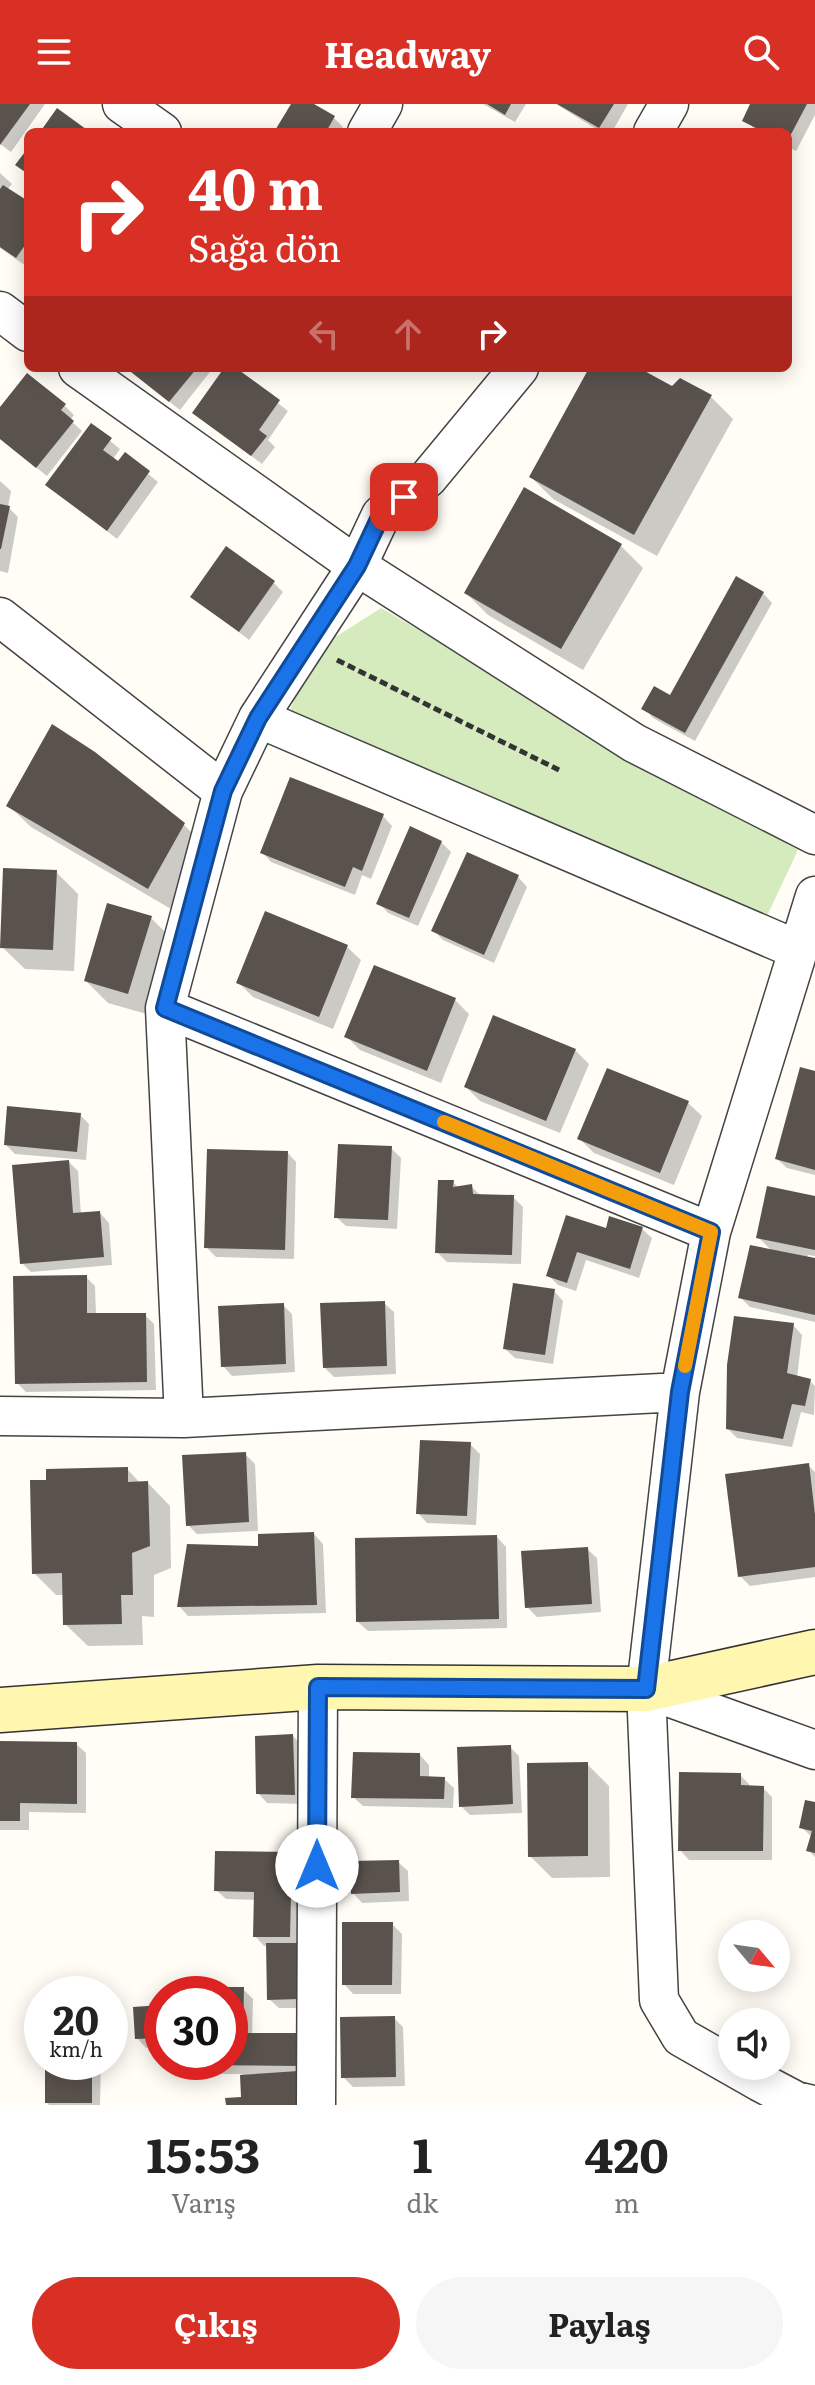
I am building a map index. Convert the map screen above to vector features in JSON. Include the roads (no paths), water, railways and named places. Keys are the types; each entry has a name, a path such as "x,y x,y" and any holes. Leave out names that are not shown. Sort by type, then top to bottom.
{"street":[{"path":"122,104 156,128"},
{"path":"369,128 383,104"},
{"path":"655,128 669,104"},
{"path":"0,311 24,329"},
{"path":"84,372 357,566 634,743 815,835"},
{"path":"184,1418 165,1008 223,791 258,718 357,566 381,515 428,478 514,372"},
{"path":"0,617 223,791"},
{"path":"258,718 798,950"},
{"path":"801,2104 681,2037 659,2000 646,1689 680,1392 711,1232 815,896"},
{"path":"165,1008 711,1232"},
{"path":"0,1416 184,1418 680,1392"},
{"path":"0,1710 318,1687 646,1689 815,1652"},
{"path":"316,2105 318,1687"},
{"path":"646,1689 815,1750"}]}
